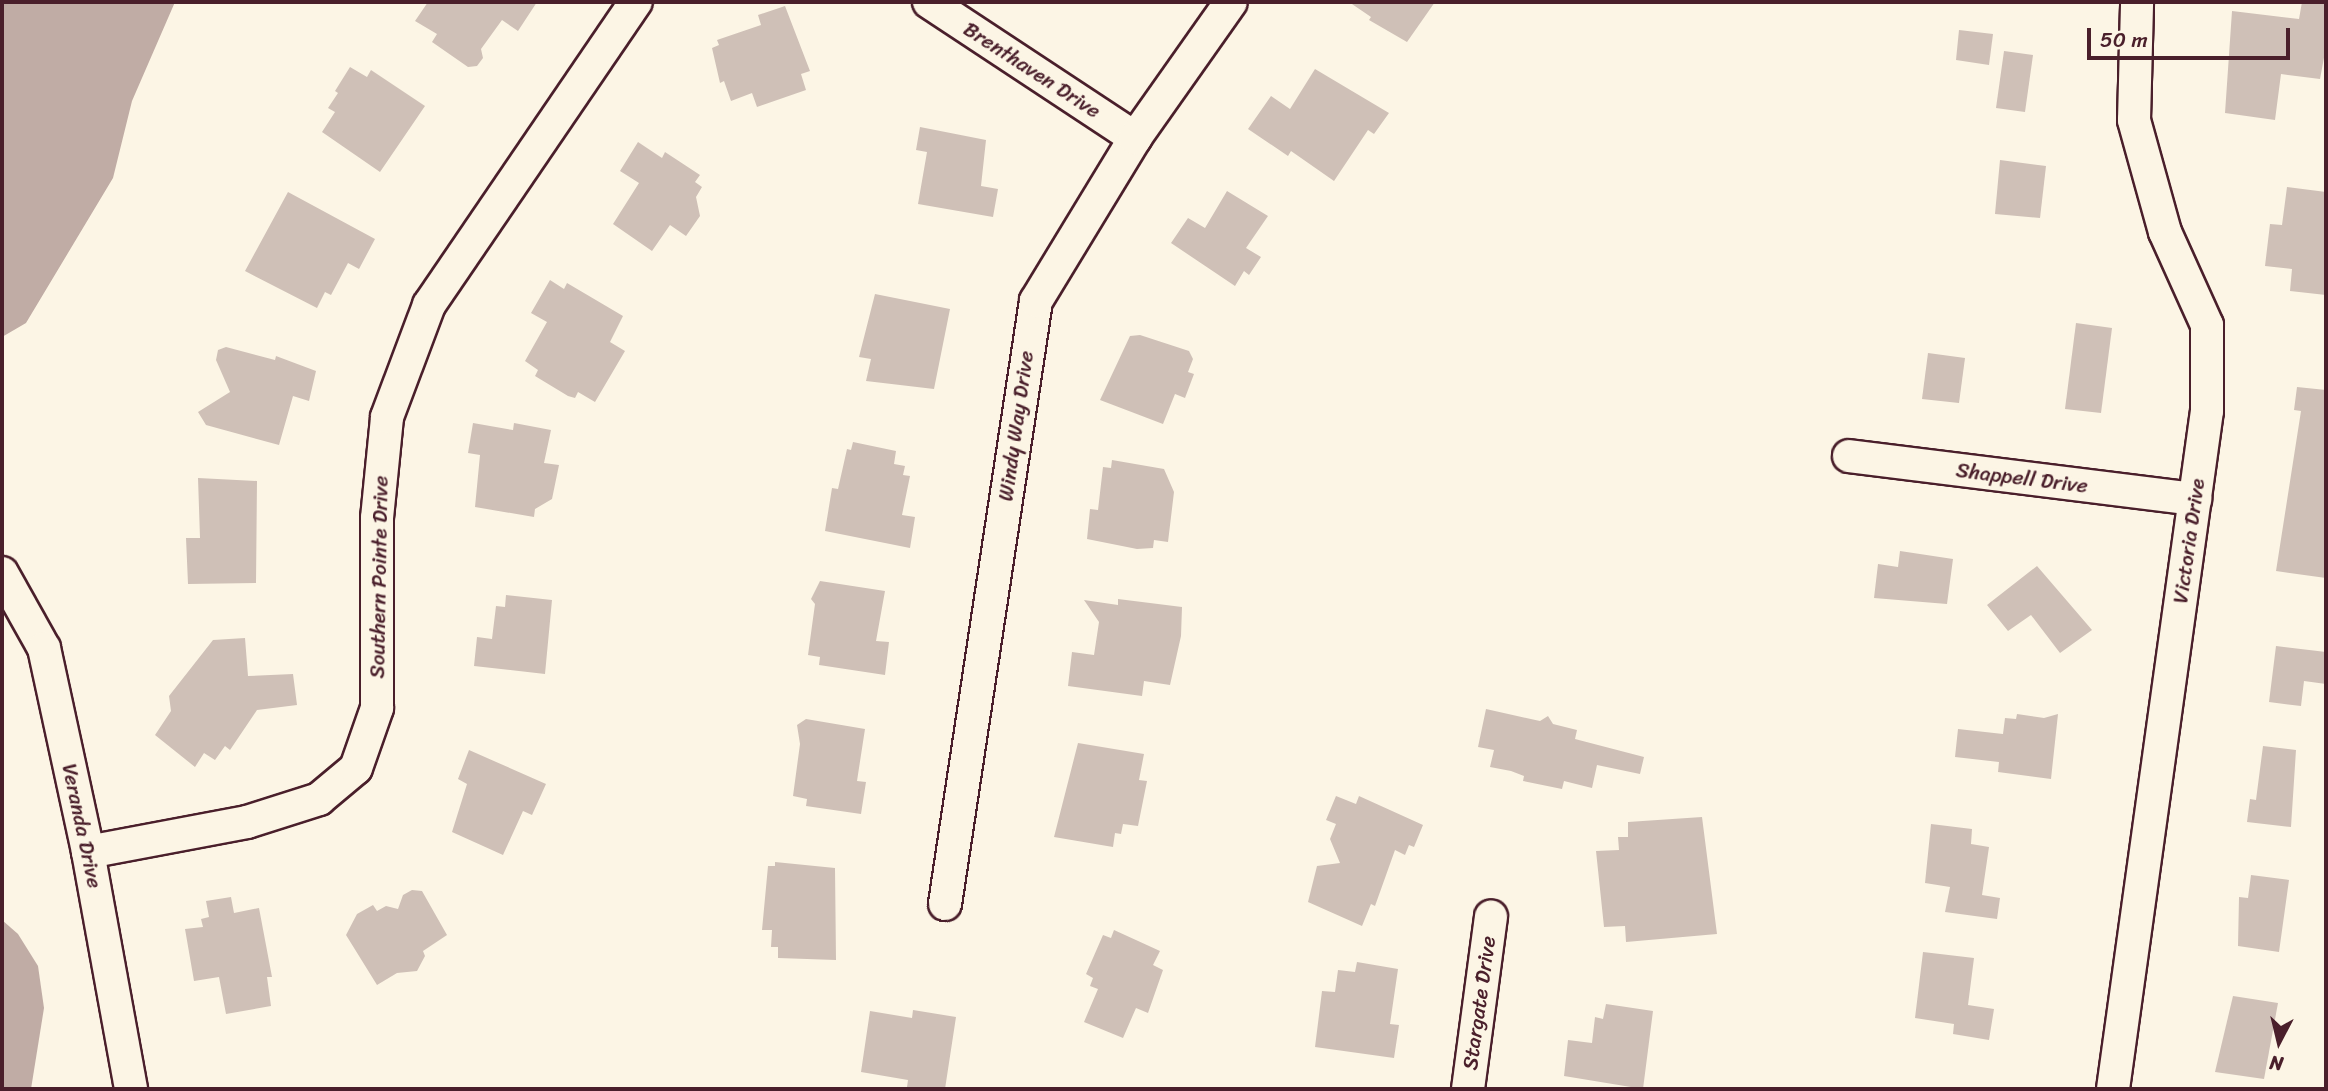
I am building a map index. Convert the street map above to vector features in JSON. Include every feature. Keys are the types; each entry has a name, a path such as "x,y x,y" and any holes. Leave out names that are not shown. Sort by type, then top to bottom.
{"street":[{"name":"Southern Pointe Drive","path":"88,852 247,822 319,799 356,768 377,708 377,518 387,416 429,305 636,2"},
{"name":"Brenthaven Drive","path":"929,2 1135,138"},
{"name":"Windy Way Drive","path":"946,904 1037,300 1135,138 1231,2"},
{"name":"Victoria Drive","path":"2113,1089 2207,411 2207,325 2165,232 2134,120 2137,2"},
{"name":"Shappell Drive","path":"1849,456 2194,499"},
{"name":"Veranda Drive","path":"2,573 44,648 88,852 131,1089"},
{"name":"Stargate Drive","path":"1468,1089 1491,917"}],"shaded area":[{"path":"2,2 175,2 132,101 113,178 26,323 2,337"},
{"path":"2,920 18,934 38,966 44,1008 31,1089 2,1089"}],"building":[{"path":"428,2 537,2 518,31 502,20 481,49 483,58 477,66 468,67 432,42 437,34 415,21"},
{"path":"1349,2 1435,2 1407,42 1369,20 1371,17"},
{"path":"2302,2 2326,2 2326,47 2320,79 2281,74 2275,120 2225,113 2232,11 2299,19"},
{"path":"785,6 810,71 801,74 806,90 757,107 752,93 731,101 724,81 720,83 712,48 719,45 717,40 761,25 758,15"},
{"path":"1959,30 1993,34 1989,65 1956,60"},
{"path":"2004,51 2033,55 2025,112 1996,108"},
{"path":"350,67 367,77 371,70 425,106 380,172 322,132 335,112 328,108 338,93 335,91"},
{"path":"1315,69 1389,113 1374,134 1368,130 1334,181 1291,151 1288,156 1248,129 1271,96 1290,109"},
{"path":"920,127 986,140 981,186 998,189 993,217 918,204 927,152 916,150"},
{"path":"638,142 662,158 665,152 700,175 695,182 702,187 696,197 700,216 686,236 670,225 652,251 613,224 639,183 620,171"},
{"path":"2000,160 2046,166 2040,218 1995,214"},
{"path":"2287,187 2326,192 2326,295 2290,291 2292,269 2265,266 2270,224 2282,225"},
{"path":"1227,191 1268,216 1246,248 1261,257 1249,275 1244,271 1235,286 1171,243 1188,218 1205,228"},
{"path":"288,192 375,239 359,269 348,263 331,295 325,292 317,308 245,271"},
{"path":"550,280 564,289 567,283 623,316 610,342 625,351 595,402 578,392 575,398 568,396 535,376 538,370 525,361 547,322 531,313"},
{"path":"875,294 950,309 934,389 866,381 871,359 859,357"},
{"path":"2076,323 2112,328 2101,413 2065,409"},
{"path":"1140,335 1189,351 1193,359 1188,372 1194,374 1185,398 1175,394 1163,424 1100,400 1130,336"},
{"path":"226,347 275,360 276,356 316,371 309,401 293,396 279,445 206,425 198,412 230,392 216,360 218,350"},
{"path":"1928,353 1965,358 1959,403 1922,399"},
{"path":"2297,387 2326,390 2326,578 2276,571 2301,411 2294,410"},
{"path":"473,423 513,430 514,423 551,430 544,463 559,465 552,499 535,509 534,517 475,507 480,455 468,453"},
{"path":"853,442 896,451 894,464 905,466 903,475 910,476 902,515 915,517 910,548 825,531 832,488 838,489 847,449 851,450"},
{"path":"1112,460 1164,469 1174,492 1168,542 1154,540 1153,548 1137,549 1087,539 1090,509 1098,510 1103,467 1111,468"},
{"path":"198,478 257,481 256,583 188,584 186,538 200,538"},
{"path":"1900,551 1953,559 1947,604 1874,598 1878,564 1898,567"},
{"path":"2037,566 2092,630 2060,653 2031,615 2008,631 1987,605"},
{"path":"820,581 885,591 876,641 889,642 885,675 819,665 820,657 808,655 815,604 811,599"},
{"path":"506,595 552,600 545,674 474,666 477,637 492,639 496,606 505,607"},
{"path":"1118,599 1182,607 1181,636 1170,685 1144,681 1142,696 1068,686 1072,652 1094,655 1099,622 1084,600 1118,605"},
{"path":"245,638 248,676 293,674 297,705 257,710 230,750 225,746 215,760 204,753 195,767 155,735 171,711 169,696 213,640"},
{"path":"2276,646 2326,652 2326,684 2304,681 2301,706 2269,702"},
{"path":"1486,709 1540,721 1548,716 1553,724 1577,730 1575,739 1644,757 1640,774 1597,765 1592,788 1564,781 1562,789 1523,781 1524,776 1490,767 1494,750 1478,747"},
{"path":"2017,714 2044,718 2058,714 2051,779 1998,772 1999,762 1955,757 1958,729 2003,734 2005,718 2016,719"},
{"path":"806,719 865,729 857,781 866,782 861,814 806,806 807,799 793,796 800,744 797,725"},
{"path":"1078,743 1144,754 1139,780 1147,781 1138,826 1123,824 1121,834 1115,833 1113,847 1054,837"},
{"path":"2263,746 2296,750 2291,827 2247,822 2250,799 2256,800"},
{"path":"469,750 546,784 532,815 523,811 503,855 452,832 467,784 458,779"},
{"path":"1336,796 1356,804 1359,796 1423,825 1414,847 1409,845 1405,855 1395,850 1375,906 1371,904 1362,926 1308,902 1317,866 1340,863 1330,839 1336,824 1326,820"},
{"path":"1702,817 1717,934 1626,942 1625,926 1604,927 1596,851 1619,850 1618,837 1628,837 1628,822"},
{"path":"1931,824 1972,829 1971,844 1989,847 1982,895 2000,898 1997,919 1945,912 1950,887 1925,883"},
{"path":"775,862 835,868 836,960 778,958 778,947 771,947 772,930 762,930 768,866 775,866"},
{"path":"2251,875 2289,880 2279,952 2238,946 2239,897 2248,898"},
{"path":"412,890 422,891 447,935 423,951 425,956 417,971 397,973 377,985 346,935 357,914 373,905 377,911 386,906 398,909 403,895"},
{"path":"231,897 234,913 259,908 272,977 267,977 271,1006 226,1014 219,977 194,981 185,929 203,927 201,919 209,917 206,901"},
{"path":"1114,930 1160,951 1153,965 1163,970 1148,1013 1136,1008 1123,1038 1084,1022 1098,989 1090,986 1093,978 1086,974 1103,935 1111,938"},
{"path":"1923,952 1974,958 1968,1005 1994,1009 1989,1040 1953,1034 1954,1024 1915,1018"},
{"path":"1357,962 1398,969 1390,1024 1399,1025 1394,1058 1315,1047 1322,991 1335,992 1338,970 1355,972"},
{"path":"2233,996 2278,1003 2264,1079 2215,1072"},
{"path":"1606,1004 1653,1011 1643,1089 1564,1076 1568,1040 1592,1043 1595,1017 1603,1019"},
{"path":"913,1010 956,1017 945,1089 907,1087 908,1080 861,1072 870,1011 912,1018"}]}
